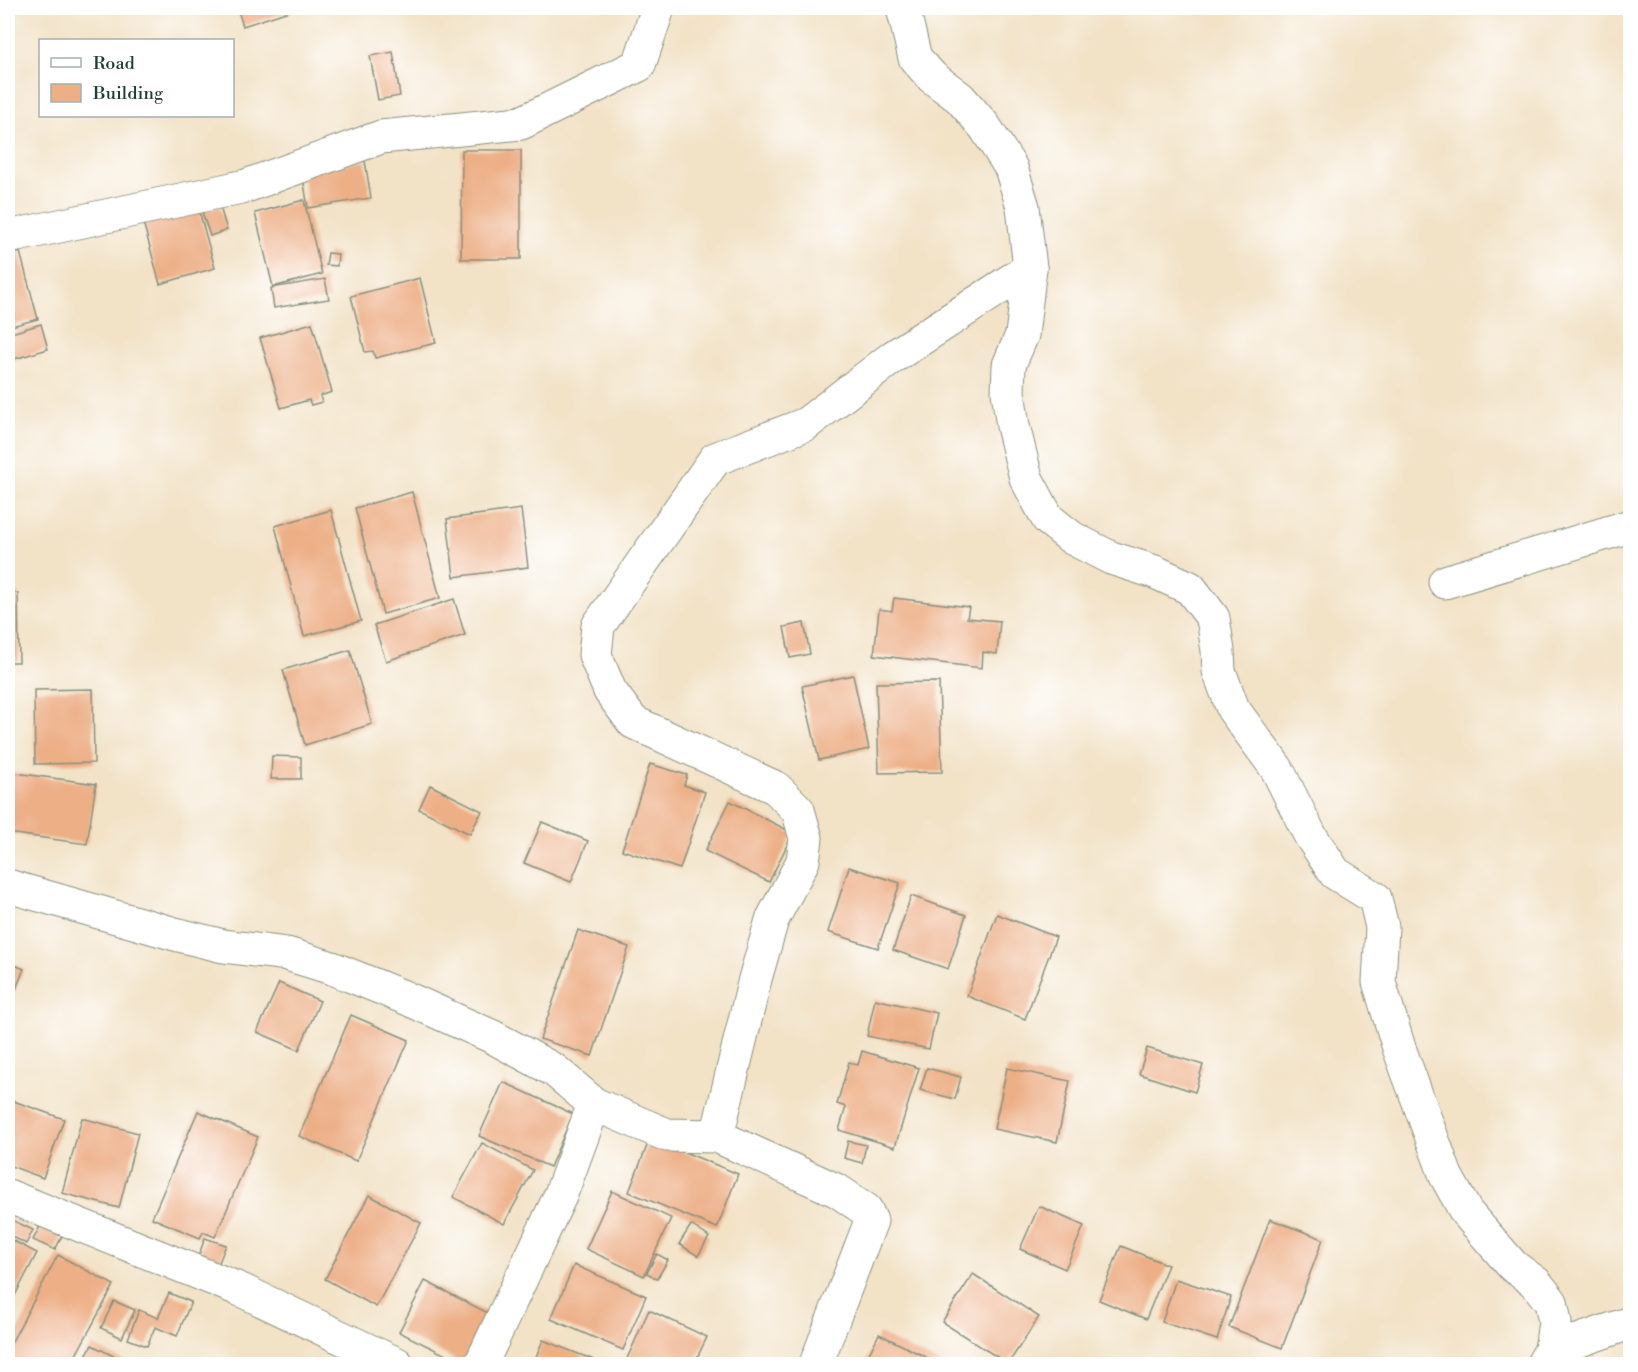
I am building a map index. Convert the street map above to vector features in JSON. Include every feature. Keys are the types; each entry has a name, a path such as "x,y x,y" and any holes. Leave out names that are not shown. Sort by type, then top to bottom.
{"street":[{"path":"8,237 246,186 381,137 521,123 639,65 658,8"},
{"path":"903,8 915,58 932,77 960,98 985,127 1011,168 1023,207 1030,268 1022,335 1009,365 1008,392 1012,426 1026,478 1048,519 1072,538 1111,558 1155,572 1190,588 1213,618 1219,671 1233,709 1277,769 1310,835 1335,873 1375,898 1382,927 1379,982 1399,1048 1446,1176 1466,1212 1514,1266 1536,1282 1551,1302 1555,1322 1547,1357"},
{"path":"717,1136 754,979 772,920 803,861 806,838 798,810 776,788 633,722 610,691 595,655 598,626 715,459 806,424 893,357 1030,268"},
{"path":"1445,582 1630,526"},
{"path":"8,886 175,934 223,946 288,954 332,968 493,1037 554,1070 594,1104 667,1135 717,1136 838,1191 866,1210 871,1221 816,1365"},
{"path":"481,1365 561,1194 594,1104"},
{"path":"8,1196 241,1290 397,1365"},
{"path":"1547,1357 1630,1323"}],"building":[{"path":"237,8 291,8 292,10 243,26"},
{"path":"393,52 400,96 378,100 370,56"},
{"path":"462,150 521,150 521,259 461,259"},
{"path":"365,161 371,198 308,208 302,171"},
{"path":"304,200 322,274 273,287 255,213"},
{"path":"198,207 215,268 160,284 143,222"},
{"path":"220,207 227,230 210,236 202,212"},
{"path":"20,252 38,319 8,327 8,256"},
{"path":"328,253 338,254 337,266 326,265"},
{"path":"420,278 436,343 375,358 373,351 365,352 351,296"},
{"path":"325,279 329,299 274,308 271,288"},
{"path":"312,323 332,392 320,396 322,402 311,405 309,400 281,408 260,338"},
{"path":"41,324 48,349 8,361 8,334"},
{"path":"412,492 440,598 383,614 355,508"},
{"path":"521,509 528,567 454,577 447,519"},
{"path":"331,510 361,621 304,636 275,526"},
{"path":"8,593 18,593 19,662 8,662"},
{"path":"894,598 969,607 967,618 1000,621 997,654 983,652 982,668 874,655 879,609 892,611"},
{"path":"454,599 465,635 386,661 374,625"},
{"path":"804,623 810,654 790,658 784,627"},
{"path":"350,650 372,724 305,745 283,670"},
{"path":"853,675 869,749 819,760 802,686"},
{"path":"939,682 942,772 879,773 876,683"},
{"path":"93,689 94,763 35,764 34,690"},
{"path":"272,756 301,757 301,779 271,779"},
{"path":"650,764 687,775 684,785 705,792 680,869 622,850"},
{"path":"8,772 96,784 87,844 8,833"},
{"path":"430,785 482,811 470,834 419,809"},
{"path":"730,801 793,833 769,882 705,851"},
{"path":"542,822 588,841 571,882 524,863"},
{"path":"849,867 900,883 878,948 828,932"},
{"path":"911,896 966,915 948,969 893,950"},
{"path":"997,914 1056,937 1025,1019 967,996"},
{"path":"578,930 629,947 592,1056 540,1039"},
{"path":"8,962 24,969 12,999 8,997"},
{"path":"279,983 320,1001 299,1050 257,1032"},
{"path":"875,999 937,1013 929,1049 867,1036"},
{"path":"351,1015 409,1040 356,1161 299,1136"},
{"path":"1147,1048 1203,1065 1195,1092 1139,1074"},
{"path":"862,1051 919,1068 895,1147 839,1130 846,1107 837,1104 849,1062 858,1065"},
{"path":"927,1068 961,1077 955,1099 920,1090"},
{"path":"1007,1068 1070,1081 1057,1142 994,1129"},
{"path":"503,1082 573,1114 550,1167 479,1136"},
{"path":"8,1099 64,1119 43,1178 8,1165"},
{"path":"198,1111 258,1137 215,1237 203,1232 200,1238 152,1218"},
{"path":"82,1118 138,1133 119,1208 62,1193"},
{"path":"650,1138 738,1174 717,1228 629,1192"},
{"path":"848,1141 866,1145 862,1163 844,1158"},
{"path":"482,1143 533,1170 504,1224 453,1197"},
{"path":"612,1191 671,1218 644,1276 586,1249"},
{"path":"369,1195 421,1223 376,1307 325,1279"},
{"path":"1039,1206 1084,1226 1065,1269 1020,1249"},
{"path":"8,1218 33,1230 26,1244 8,1234"},
{"path":"1270,1219 1323,1239 1282,1348 1229,1327"},
{"path":"691,1225 709,1237 698,1256 679,1244"},
{"path":"40,1226 62,1236 55,1250 33,1240"},
{"path":"8,1238 37,1253 8,1309"},
{"path":"205,1238 226,1245 218,1265 198,1257"},
{"path":"1121,1246 1168,1265 1146,1319 1099,1300"},
{"path":"657,1254 668,1260 657,1279 647,1273"},
{"path":"58,1255 114,1285 71,1364 8,1364 8,1349"},
{"path":"574,1265 646,1296 623,1350 551,1319"},
{"path":"973,1274 1039,1317 1008,1364 942,1322"},
{"path":"1176,1279 1231,1297 1217,1340 1162,1322"},
{"path":"425,1281 492,1315 467,1364 399,1332"},
{"path":"169,1293 191,1302 177,1336 155,1327 147,1346 128,1339 139,1310 158,1318"},
{"path":"114,1301 135,1310 122,1338 101,1328"},
{"path":"649,1310 707,1337 694,1364 625,1363"},
{"path":"879,1334 940,1364 864,1364"},
{"path":"543,1340 604,1364 533,1364"},
{"path":"92,1345 129,1364 81,1364"}]}
